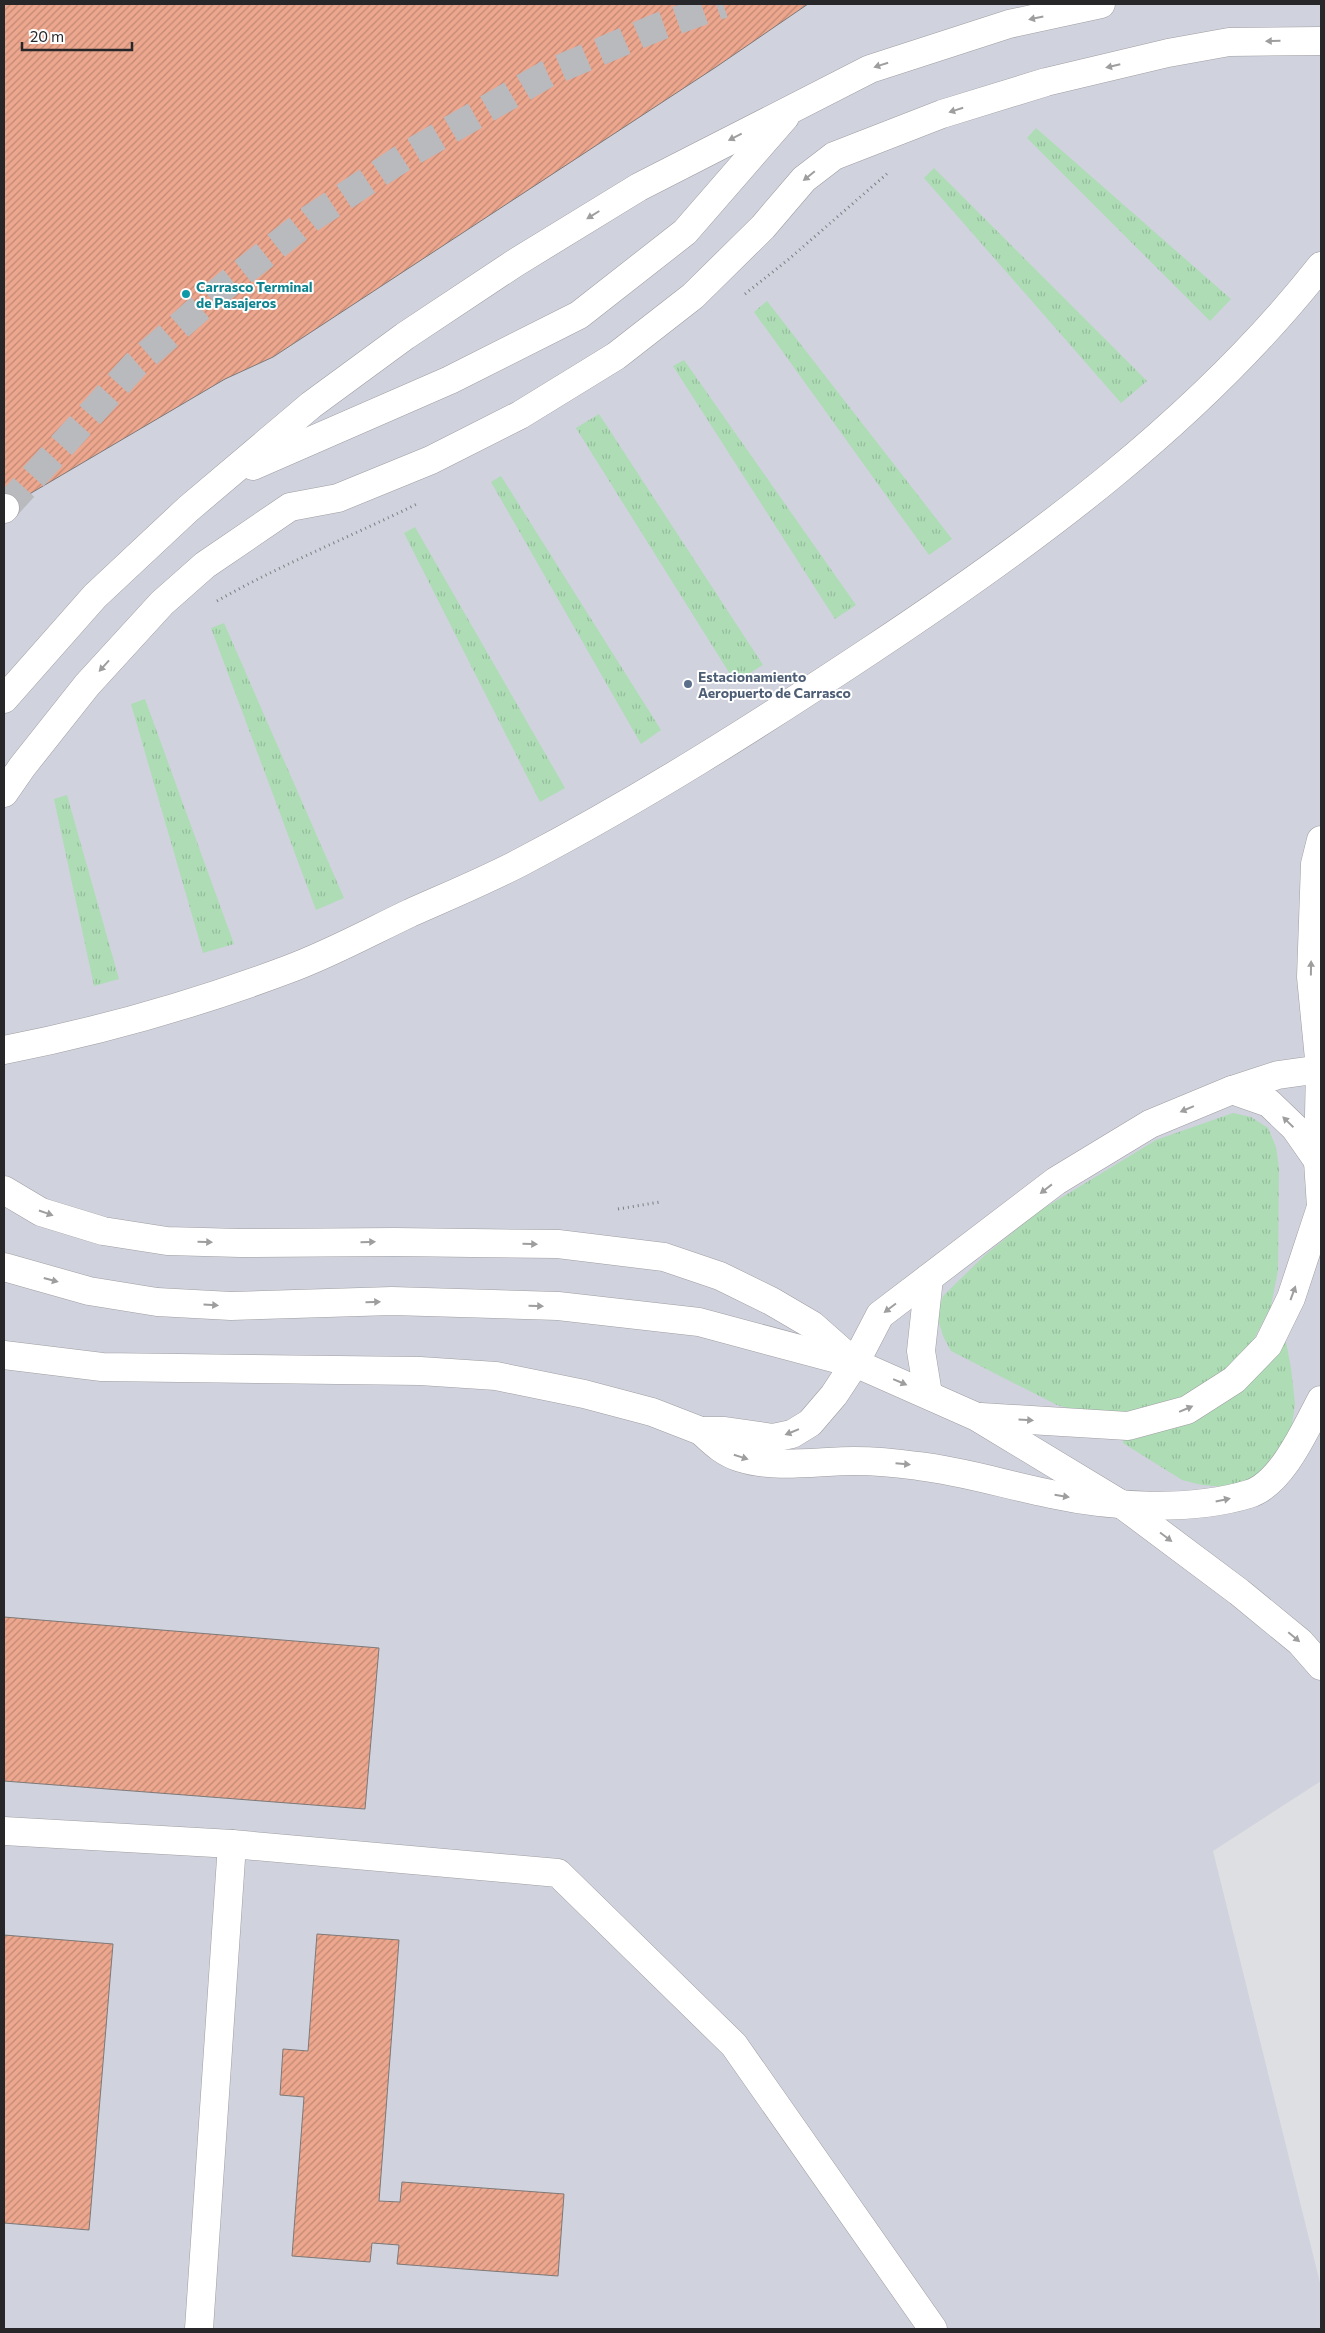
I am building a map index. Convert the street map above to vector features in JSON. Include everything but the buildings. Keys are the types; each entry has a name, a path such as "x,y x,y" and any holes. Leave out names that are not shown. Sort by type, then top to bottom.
{"lane":[{"path":"4,699 95,596 188,509 319,399 405,336 493,277 639,187 794,106 870,69 1009,24 1100,4"},
{"path":"4,792 87,685 162,604 205,565 290,507 338,498 431,460 520,415 616,356 693,296 763,226 804,180 834,156 942,114 1046,82 1112,66 1229,42 1321,41"},
{"path":"224,479 450,380 579,315 685,232 794,106"},
{"path":"4,1050 62,1038 170,1009 294,967 520,862 724,746 947,599 1017,550 1118,471 1212,386 1300,293 1321,266"},
{"path":"977,1417 1128,1426 1187,1410 1234,1380 1268,1344 1291,1298 1321,1207 1318,1161 1321,1067 1311,977 1315,864 1321,840"},
{"path":"4,1355 102,1366 420,1370 496,1376 584,1394 652,1412 701,1431 725,1431 773,1438 792,1434 810,1423 834,1395 855,1363 880,1315 1056,1181 1150,1124 1232,1090 1278,1075 1321,1067"},
{"path":"1232,1090 1269,1104 1295,1128 1318,1161"},
{"path":"4,1190 41,1212 94,1229 167,1241 558,1244 664,1257 720,1276 772,1301 812,1325 855,1363"},
{"path":"4,1268 89,1291 157,1302 231,1306 392,1301 558,1306 699,1322 779,1342 844,1362 855,1363 977,1417 1124,1506 1239,1592 1300,1642 1321,1666"},
{"path":"928,1394 921,1351 929,1278"},
{"path":"701,1431 720,1449 742,1459 765,1462 856,1461 918,1466 976,1476 1051,1494 1124,1506 1209,1502 1252,1494 1274,1479 1295,1448 1321,1400"},
{"path":"4,1831 232,1844 558,1873 734,2045 933,2329"},
{"path":"199,2329 232,1844"}],"path":[{"path":"618,1209 660,1202"}],"shaded area":[{"path":"4,4 1321,4 1321,1781 1213,1851 1321,2287 1321,2329 4,2329"}],"green space":[{"path":"1036,128 1231,299 1210,321 1027,138"},
{"path":"934,168 1147,381 1121,403 924,178"},
{"path":"767,301 952,539 929,555 754,312"},
{"path":"684,360 856,605 835,619 673,366"},
{"path":"599,414 763,665 735,682 576,428"},
{"path":"501,476 661,730 641,744 491,482"},
{"path":"415,527 565,788 540,802 404,533"},
{"path":"224,623 344,898 316,910 211,628"},
{"path":"145,699 234,944 203,953 131,704"},
{"path":"67,795 119,979 94,986 54,799"},
{"path":"1233,1113 1251,1117 1268,1128 1276,1147 1279,1168 1278,1270 1271,1306 1254,1339 1235,1365 1186,1400 1128,1415 1080,1411 1057,1405 951,1351 943,1336 937,1315 943,1296 985,1255 1041,1210 1156,1140"},
{"path":"1279,1340 1286,1342 1295,1404 1291,1431 1266,1471 1248,1481 1225,1487 1202,1485 1182,1480 1123,1443 1124,1439 1128,1437 1177,1427 1203,1415"}],"tunnel":[{"path":"5,508 136,364 225,286 310,219 407,155 547,74 658,27 723,4"}],"place":[{"name":"Carrasco Terminal de Pasajeros","path":"186,294"},
{"name":"Estacionamiento Aeropuerto de Carrasco","path":"688,684"}]}
